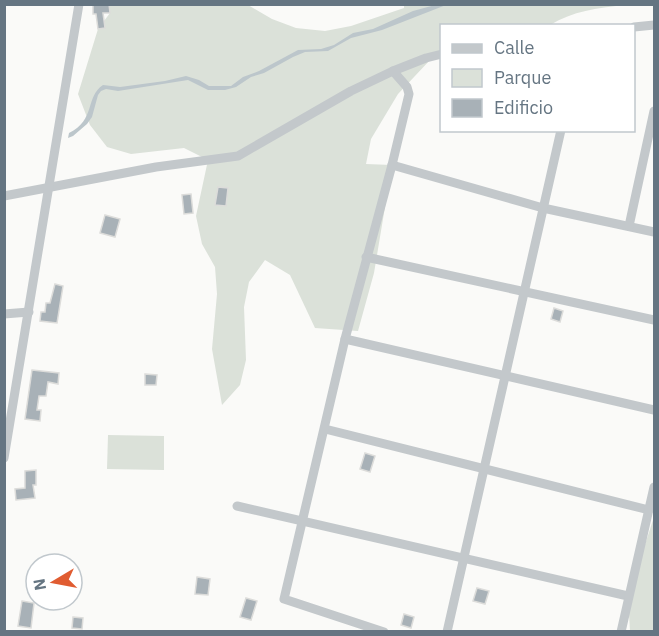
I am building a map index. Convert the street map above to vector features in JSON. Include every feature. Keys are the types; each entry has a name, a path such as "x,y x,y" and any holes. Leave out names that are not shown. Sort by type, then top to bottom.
{"street":[{"path":"4,458 79,4"},
{"path":"635,27 654,25"},
{"path":"4,196 156,167 238,156 351,91 393,71 440,54"},
{"path":"384,632 284,599 345,339 409,94 407,87 393,71"},
{"path":"629,226 654,111"},
{"path":"447,632 561,132"},
{"path":"392,165 543,208 654,232"},
{"path":"366,257 654,320"},
{"path":"4,314 29,312"},
{"path":"345,339 654,410"},
{"path":"325,429 649,510"},
{"path":"621,632 654,487"},
{"path":"237,506 628,596"}],"green space":[{"path":"109,5 248,5 272,19 296,28 325,31 351,26 404,8 404,5 624,5 576,13 552,24 440,24 440,57 431,59 398,94 371,139 366,164 392,165 374,273 358,331 315,328 290,275 265,260 249,282 244,307 246,360 240,385 222,405 212,349 217,294 215,267 202,244 196,216 208,160 184,148 131,154 107,147 90,125 78,94 98,29 110,13"},
{"path":"108,435 164,436 164,470 107,469"},
{"path":"654,517 654,631 630,631 628,596"}],"shaded area":[{"path":"435,5 446,5 382,30 351,38 328,51 305,52 264,73 251,77 236,87 225,90 208,90 188,80 118,91 106,89 98,95 92,117 87,124 68,138 69,133 83,122 97,90 103,85 120,87 186,76 209,86 231,86 243,77 298,50 321,49 334,45 353,33 373,29 413,11"}],"building":[{"path":"93,4 109,4 110,13 103,13 105,28 98,29 96,14 93,14"},
{"path":"218,187 228,188 226,206 215,205"},
{"path":"191,194 193,213 184,214 182,195"},
{"path":"105,215 120,219 115,237 100,233"},
{"path":"55,284 63,286 57,323 40,321 41,312 45,312 46,303 50,303"},
{"path":"554,308 563,311 560,322 551,319"},
{"path":"32,370 59,373 58,384 48,382 46,396 39,396 37,410 41,410 40,421 25,419"},
{"path":"145,374 157,375 156,385 145,385"},
{"path":"365,453 375,456 370,472 360,469"},
{"path":"36,470 36,485 33,485 35,498 16,500 15,489 25,488 25,471"},
{"path":"197,577 210,579 208,595 195,594"},
{"path":"477,588 489,591 485,604 473,601"},
{"path":"246,598 257,601 251,620 240,617"},
{"path":"22,601 24,601 24,612 33,612 31,628 18,626"},
{"path":"404,614 414,617 411,628 401,625"},
{"path":"73,617 83,618 82,629 72,628"}]}
